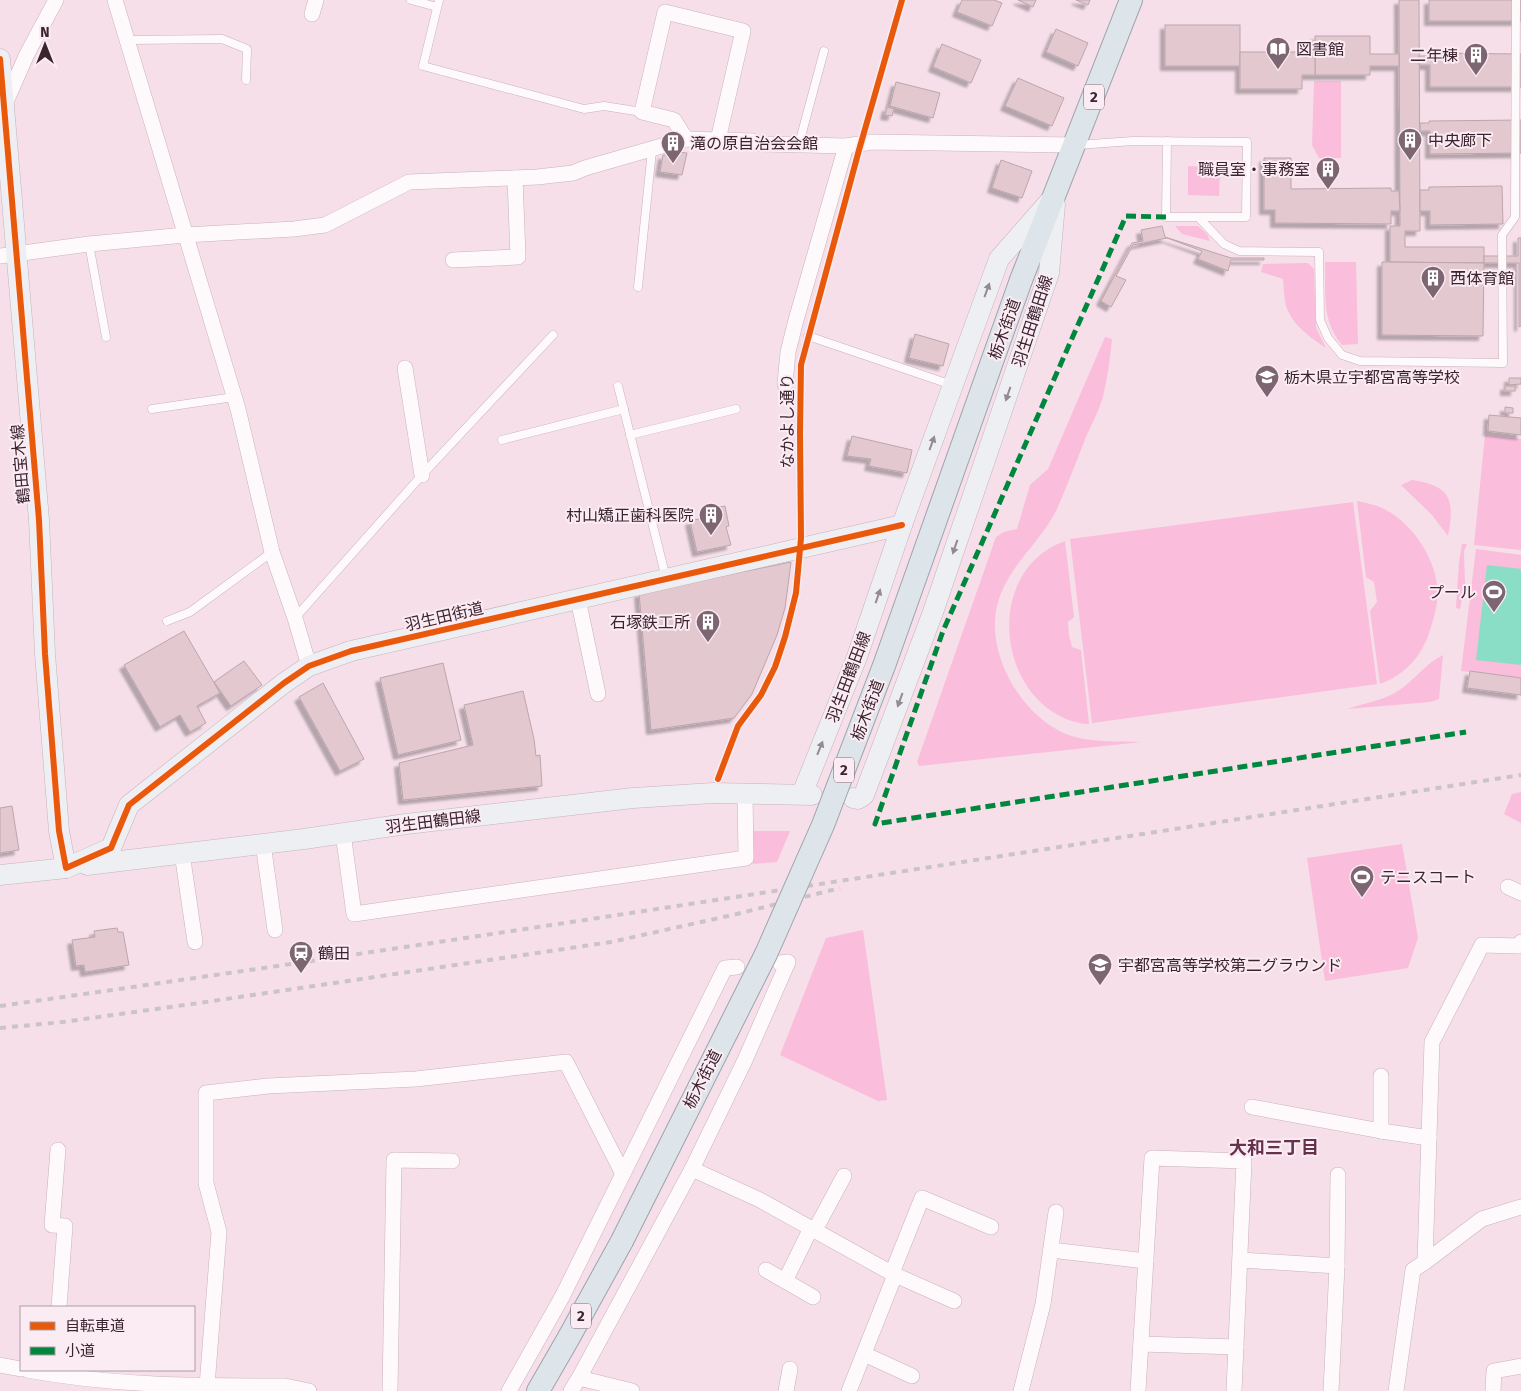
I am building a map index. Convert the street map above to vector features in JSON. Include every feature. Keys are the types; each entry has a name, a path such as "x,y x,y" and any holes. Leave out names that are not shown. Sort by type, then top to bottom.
{"main road":[{"name":"栃木街道","path":"538,1391 622,1241 766,954 823,825 885,663 1021,280 1131,0"},
{"name":"鶴田宝木線","path":"0,59 8,255 39,520 46,654 59,831 66,868"},
{"name":"羽生田鶴田線","path":"66,868 633,798 713,793 807,794 952,385 999,259 1055,194"},
{"name":"羽生田鶴田線","path":"853,798 858,799 864,795 933,612 1049,273 1055,194"},
{"name":"羽生田街道","path":"0,875 66,868 112,848 129,805 284,683 309,666 351,651 902,525"}],"street":[{"path":"2,110 27,54 56,0"},
{"path":"115,0 234,397 272,552 295,618 309,666"},
{"path":"686,139 674,120 642,112 665,12 743,31 718,140"},
{"path":"8,255 88,244 185,235 294,229 325,225 410,182 537,177 573,173 686,139 754,141 761,144 846,146 872,142 1075,145"},
{"path":"785,384 788,352 796,320 846,146"},
{"path":"453,260 518,257 515,178"},
{"path":"404,368 422,475"},
{"path":"578,599 598,694"},
{"path":"343,833 354,914 746,858 745,793"},
{"path":"262,843 275,930"},
{"path":"182,853 195,942"},
{"path":"1425,1262 1432,1042 1482,945 1520,947"},
{"path":"632,1391 575,1385 692,1169 745,1060 788,962 780,963"},
{"path":"509,1391 562,1297 725,968 737,967"},
{"path":"201,1387 219,1232 206,1183 206,1093 268,1086 416,1078 566,1062 623,1174"},
{"path":"1380,1076 1380,1131"},
{"path":"1252,1107 1380,1131 1430,1138"},
{"path":"58,1150 52,1225 65,1226 59,1306"},
{"path":"1138,1391 1152,1158 1244,1162 1234,1391"},
{"path":"390,1391 394,1160 452,1161"},
{"path":"692,1169 760,1200 894,1274 954,1301"},
{"path":"1331,1391 1337,1266 1338,1175"},
{"path":"786,1281 813,1229 844,1176"},
{"path":"849,1391 922,1198 991,1227"},
{"path":"1396,1391 1413,1270 1482,1218 1521,1207"},
{"path":"1021,1391 1043,1304 1056,1212"},
{"path":"1051,1250 1146,1261"},
{"path":"1241,1260 1337,1266"},
{"path":"766,1270 813,1297"},
{"path":"1141,1344 1236,1347"},
{"path":"864,1354 912,1376"},
{"path":"0,1365 20,1369"},
{"path":"1493,1391 1494,1371 1521,1366"},
{"path":"786,1391 790,1369"},
{"path":"40,1371 54,1372 73,1385 136,1387 285,1386 306,1391"}],"lane":[{"path":"411,0 438,3 423,66 584,109 604,106 642,112"},
{"path":"1198,217 1224,244 1239,251 1318,252 1320,320 1328,338 1342,354 1360,361 1503,363 1502,235 1515,217 1516,0"},
{"path":"128,40 222,39 246,49 246,80"},
{"path":"798,144 824,50"},
{"path":"1075,145 1133,141 1167,141 1247,142 1246,217 1166,217 1167,141"},
{"path":"638,288 652,150"},
{"path":"88,244 106,338"},
{"path":"295,618 422,475 553,335"},
{"path":"808,336 952,385"},
{"path":"618,386 666,579"},
{"path":"152,409 234,397"},
{"path":"630,435 736,409"},
{"path":"502,440 624,410"},
{"path":"167,621 190,612 272,552"}],"shaded area":[{"path":"1314,81 1341,81 1341,158 1319,158 1312,145"},
{"path":"1188,166 1220,167 1219,196 1188,195"},
{"path":"1175,226 1198,226 1207,234 1210,241 1182,234"},
{"path":"1325,262 1356,262 1358,344 1342,345 1335,336 1326,306"},
{"path":"1308,263 1314,269 1316,328 1326,348 1303,330 1289,313 1284,296 1283,279 1261,272 1263,264"},
{"path":"1105,337 1112,339 1107,379 1101,403 1056,511 1042,534 1018,564 1004,586 995,618 996,639 1001,659 1009,678 1020,696 1049,725 1066,734 1084,739 1141,742 919,766 917,762 996,537 1004,532 1017,529 1030,485 1048,469"},
{"path":"1485,435 1521,439 1521,550 1474,545"},
{"path":"1412,480 1435,486 1447,496 1451,512 1448,536 1432,515 1401,485"},
{"path":"1357,501 1383,508 1413,532 1431,562 1437,584 1435,613 1427,639 1418,656 1398,675 1380,684 1370,611 1377,602 1374,582 1366,577"},
{"path":"1353,502 1377,684 1092,723 1070,539"},
{"path":"1065,541 1074,617 1068,622 1069,636 1072,647 1081,650 1089,724 1078,723 1057,714 1047,708 1029,690 1017,667 1011,643 1009,618 1014,593 1025,572 1042,554"},
{"path":"1462,544 1467,544 1464,551 1465,585 1460,609 1456,608"},
{"name":"プール","path":"1476,549 1521,555 1521,678 1461,671"},
{"path":"1487,565 1521,569 1521,665 1476,660"},
{"path":"1443,655 1439,699 1430,702 1347,709 1380,700 1398,691"},
{"path":"1521,792 1521,823 1504,814 1512,794"},
{"path":"753,831 790,831 777,862 753,864"},
{"name":"テニスコート","path":"1402,844 1418,938 1408,968 1325,981 1307,858"},
{"path":"863,930 887,1100 878,1101 780,1055 826,938"}],"building":[{"path":"962,0 994,0 1002,3 992,26 957,12"},
{"path":"1018,0 1036,0 1033,7"},
{"path":"1076,0 1090,0 1088,5"},
{"name":"中央廊下","path":"1399,0 1419,0 1420,231 1405,231 1405,247 1484,247 1484,263 1390,262 1390,226 1400,226"},
{"path":"1429,0 1521,0 1521,21 1429,21"},
{"path":"1165,25 1240,25 1240,66 1165,66"},
{"path":"1056,29 1088,43 1078,66 1046,52"},
{"path":"1315,36 1370,36 1370,54 1399,54 1399,66 1370,66 1370,75 1315,75"},
{"path":"942,44 981,60 971,83 933,67"},
{"name":"図書館","path":"1240,52 1303,52 1303,57 1315,57 1315,75 1302,75 1302,89 1240,89"},
{"name":"二年棟","path":"1431,53 1521,54 1521,87 1430,87 1430,65 1419,65 1419,56 1431,56"},
{"path":"1018,78 1064,98 1052,126 1005,106"},
{"path":"896,82 940,93 933,118 890,106"},
{"path":"887,107 894,109 892,116 885,115"},
{"path":"1521,120 1521,153 1430,154 1430,131 1420,131 1420,123 1429,123 1429,121"},
{"name":"滝の原自治会会館","path":"678,152 687,153 682,175 660,172 663,155 668,155 669,153 677,154"},
{"name":"職員室・事務室","path":"1264,158 1291,158 1291,189 1391,188 1391,191 1399,191 1400,211 1391,211 1391,224 1275,223 1275,210 1264,210"},
{"path":"1001,160 1032,171 1022,198 992,188"},
{"path":"1502,186 1503,224 1430,225 1430,211 1420,211 1420,190 1429,190 1429,187"},
{"path":"1162,226 1165,237 1231,258 1264,258 1264,260 1231,260 1228,271 1198,259 1202,251 1167,238 1133,245 1116,276 1126,280 1111,307 1101,301 1132,243 1143,241 1141,230"},
{"path":"1518,238 1521,238 1521,326 1519,327 1519,263 1484,263 1484,256 1518,256"},
{"name":"西体育館","path":"1382,262 1484,263 1483,336 1382,335"},
{"path":"915,334 949,344 943,366 909,358"},
{"path":"1509,378 1521,378 1521,384 1509,385"},
{"path":"1505,386 1515,386 1515,391 1505,391"},
{"path":"1505,407 1513,408 1513,413 1505,413"},
{"path":"1489,415 1521,418 1521,435 1488,431"},
{"path":"852,436 912,450 907,473 869,466 871,459 847,456"},
{"name":"村山矯正歯科医院","path":"725,506 729,526 726,527 731,545 697,552 690,521 707,517 706,510"},
{"name":"石塚鉄工所","path":"791,562 785,608 777,635 752,694 734,718 651,730 639,593"},
{"path":"184,631 220,693 197,706 206,723 190,732 180,715 160,727 124,665"},
{"path":"244,661 262,685 231,706 214,682"},
{"path":"443,663 461,740 398,755 380,678"},
{"path":"1470,671 1521,678 1521,695 1467,688"},
{"path":"323,683 364,759 340,771 299,697"},
{"path":"523,691 536,756 540,755 542,786 403,800 399,763 473,745 464,705"},
{"path":"12,806 19,850 0,853 0,808"},
{"path":"117,928 118,932 123,932 129,965 85,972 84,965 76,966 72,940 95,937 94,931"}],"railway":[{"path":"0,1006 571,922 1521,775"},
{"path":"0,1028 63,1022 199,1003 611,942 737,914 840,888"}],"marked path":[{"path":"1166,217 1126,216 943,631 875,824 1466,732"}],"cycle path":[{"name":"なかよし通り","path":"718,779 738,726 761,695 775,667 796,593 801,538 801,365 902,0"},
{"path":"0,59 39,520 45,654 59,831 66,868 111,848 129,805 284,683 309,666 351,651 902,525"}],"place":[{"name":"図書館","path":"1278,70"},
{"name":"二年棟","path":"1476,76"},
{"name":"中央廊下","path":"1410,161"},
{"name":"滝の原自治会会館","path":"673,164"},
{"name":"職員室・事務室","path":"1328,190"},
{"name":"西体育館","path":"1433,299"},
{"name":"栃木県立宇都宮高等学校","path":"1267,398"},
{"name":"村山矯正歯科医院","path":"711,536"},
{"name":"プール","path":"1494,613"},
{"name":"石塚鉄工所","path":"708,643"},
{"name":"テニスコート","path":"1362,898"},
{"name":"鶴田","path":"301,974"},
{"name":"宇都宮高等学校第二グラウンド","path":"1100,986"}],"district":[{"name":"大和三丁目","path":"1274,1148"}]}
